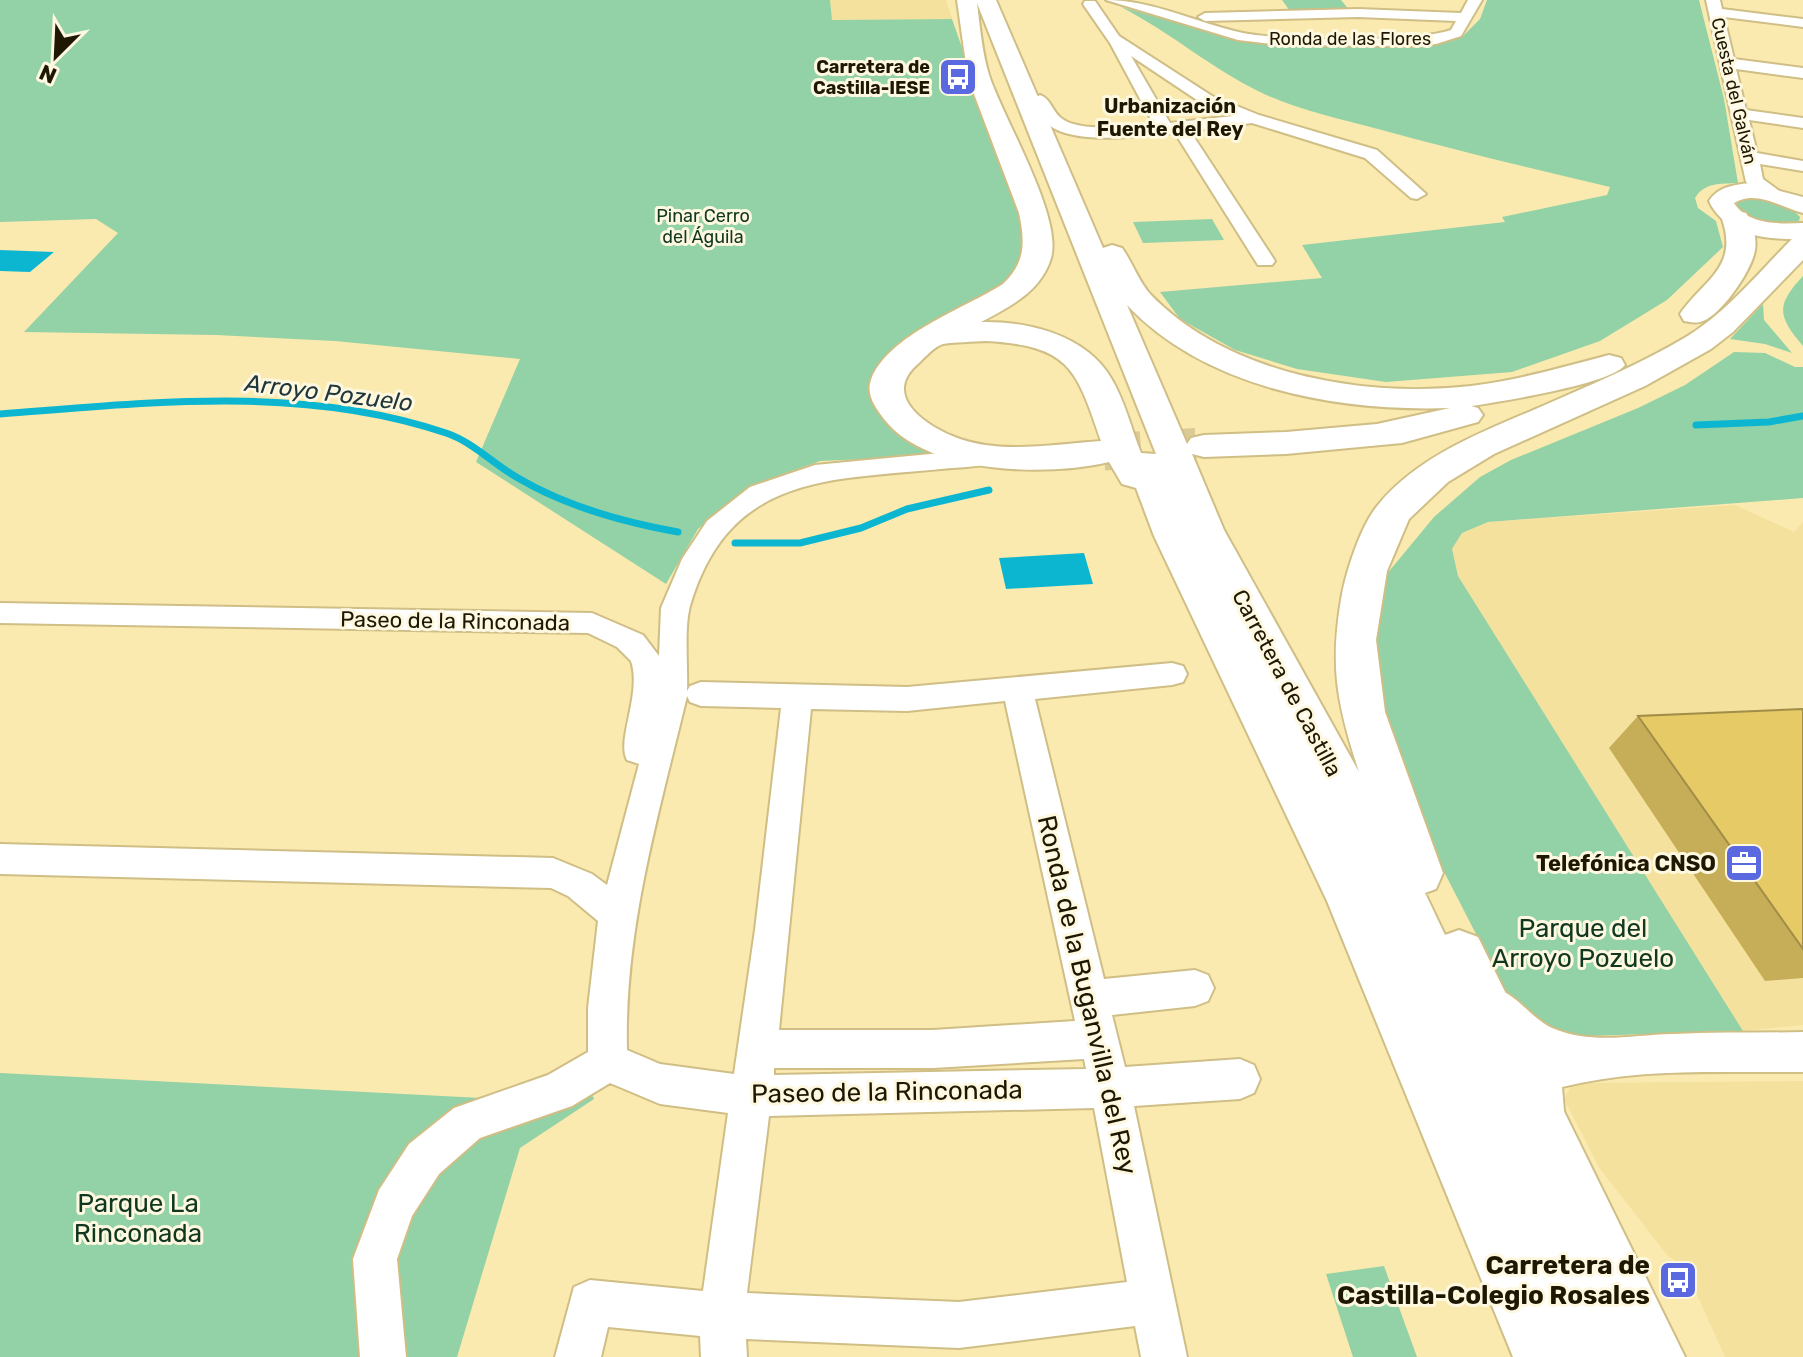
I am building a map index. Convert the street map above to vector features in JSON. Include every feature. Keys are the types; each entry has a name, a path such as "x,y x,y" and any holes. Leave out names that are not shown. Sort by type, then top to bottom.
{"highway":[{"path":"969,0 975,65 1034,219 1039,251 1034,265 1016,289 916,346 896,365 886,394 898,416 938,444 993,456 1104,452"},
{"name":"Carretera de Castilla","path":"969,0 1173,536 1351,897 1547,1357"},
{"name":"Carretera de Castilla","path":"986,0 1020,70 1205,530 1398,891 1610,1357"},
{"path":"995,0 1020,70 1123,277 1141,301 1175,330 1254,370 1324,389 1375,397 1446,398 1510,391 1626,370"},
{"path":"1418,873 1362,712 1355,640 1367,571 1392,513 1414,490 1481,446 1626,370 1687,322 1716,293 1742,252 1747,197"},
{"path":"1086,200 1120,288 1224,525 1418,873 1651,1357"},
{"path":"1204,446 1374,435 1477,422 1547,408 1626,370 1700,342 1722,325 1803,244"},
{"path":"916,346 954,334 1002,332 1039,339 1059,347 1078,360 1093,374 1127,462 1173,536"},
{"path":"1205,599 1257,749 1519,1357"}],"main road":[{"path":"1747,197 1777,196 1803,206"},
{"path":"1747,197 1777,231 1803,231"}],"street":[{"name":"Ronda de las Flores","path":"1113,0 1243,37 1309,43 1436,40 1456,33 1475,0"},
{"path":"1276,0 1309,43"},
{"path":"1346,0 1383,42"},
{"path":"1769,0 1778,26"},
{"path":"1090,4 1172,129 1265,261"},
{"path":"1714,6 1778,26 1803,23"},
{"name":"Cuesta del Galván","path":"1714,6 1749,157 1747,197"},
{"path":"1191,23 1206,17 1358,13 1441,14 1466,18"},
{"path":"1114,39 1206,99 1253,118 1371,154 1417,194"},
{"path":"1727,63 1795,68"},
{"path":"1020,70 1056,123 1072,129 1172,129 1253,118"},
{"path":"1739,114 1803,123"},
{"path":"1061,150 1067,140 1096,131"},
{"path":"1749,157 1803,166"},
{"path":"0,859 553,873 580,885 609,910 672,695 675,608 696,559 716,527 759,493 815,473 993,456"},
{"name":"Paseo de la Rinconada","path":"0,613 592,623 636,646 650,674 646,712 609,910 608,1062 660,1084 751,1096 1110,1088 1240,1079"},
{"path":"701,694 907,699 1172,674"},
{"name":"Ronda de la Buganvilla del Rey","path":"1018,690 1110,1088 1164,1357"},
{"path":"723,1336 797,697"},
{"path":"1462,961 1507,1020 1536,1043 1559,1051 1599,1058 1803,1052"},
{"path":"1090,999 1195,988"},
{"path":"758,1049 933,1049 1099,1039"},
{"path":"1548,1140 1541,1094 1541,1082 1547,1071 1599,1058"},
{"path":"383,1357 375,1259 394,1205 424,1159 468,1122 558,1092 608,1062"},
{"path":"578,1357 590,1303 723,1336 959,1325 1152,1301"}],"shaded area":[{"path":"830,0 946,0 952,19 831,20"},
{"path":"1735,505 1794,532 1803,522 1803,1025 1743,1031 1458,576 1452,549 1462,533 1488,522"},
{"path":"1803,1081 1803,1357 1725,1357 1684,1266 1668,1256 1600,1169 1564,1099 1573,1083"}],"green space":[{"name":"Pinar Cerro del Águila","path":"0,0 830,0 832,20 952,19 1021,216 1029,251 1021,273 871,395 882,416 897,433 937,456 820,461 752,485 698,529 666,584 476,462 520,359 335,341 216,335 24,332 118,233 96,219 0,222"},
{"path":"1282,0 1341,0 1350,11 1290,11"},
{"path":"1487,0 1699,0 1724,99 1738,183 1708,186 1695,198 1698,208 1716,221 1723,247 1667,300 1600,341 1512,372 1386,382 1297,369 1235,350 1180,319 1160,292 1322,278 1302,245 1505,222 1502,217 1607,195 1610,187 1334,118 1290,104 1244,83 1121,7 1218,34 1279,45 1426,45 1462,37 1480,19"},
{"path":"1754,198 1792,209 1800,217 1799,221 1783,225 1766,223 1736,208 1738,201"},
{"path":"1212,219 1224,240 1143,243 1133,222"},
{"path":"1803,276 1803,346 1789,327 1783,311 1788,295"},
{"path":"1763,304 1764,320 1792,353 1765,344 1730,339"},
{"name":"Parque del Arroyo Pozuelo","path":"1734,352 1765,353 1795,367 1803,367 1803,498 1488,522 1462,533 1452,549 1458,576 1743,1031 1556,1037 1510,1000 1389,765 1370,638 1381,581 1434,517 1480,477 1511,460 1638,408 1685,385"},
{"name":"Parque La Rinconada","path":"577,1063 594,1099 520,1148 457,1357 0,1357 0,1073 521,1100"},
{"path":"1384,1266 1417,1357 1353,1357 1326,1274"}],"water":[{"path":"0,250 54,252 30,272 0,271"},
{"path":"1084,553 1093,584 1006,589 999,558"}],"building":[{"path":"1803,709 1803,949 1638,716"}],"waterway":[{"name":"Arroyo Pozuelo","path":"0,414 168,402 281,403 336,408 392,418 446,433 465,442 518,478 556,497 616,518 678,532"},
{"name":"Arroyo Pozuelo","path":"1696,425 1769,422 1803,416"},
{"name":"Arroyo Pozuelo","path":"735,543 800,543 861,528 907,509 989,490"}],"tunnel":[{"path":"1104,452 1204,446"}],"place":[{"name":"Carretera de Castilla-IESE","path":"958,77"},
{"name":"Telefónica CNSO","path":"1744,863"},
{"name":"Carretera de Castilla-Colegio Rosales","path":"1678,1280"}],"district":[{"name":"Urbanización Fuente del Rey","path":"1170,118"}]}
